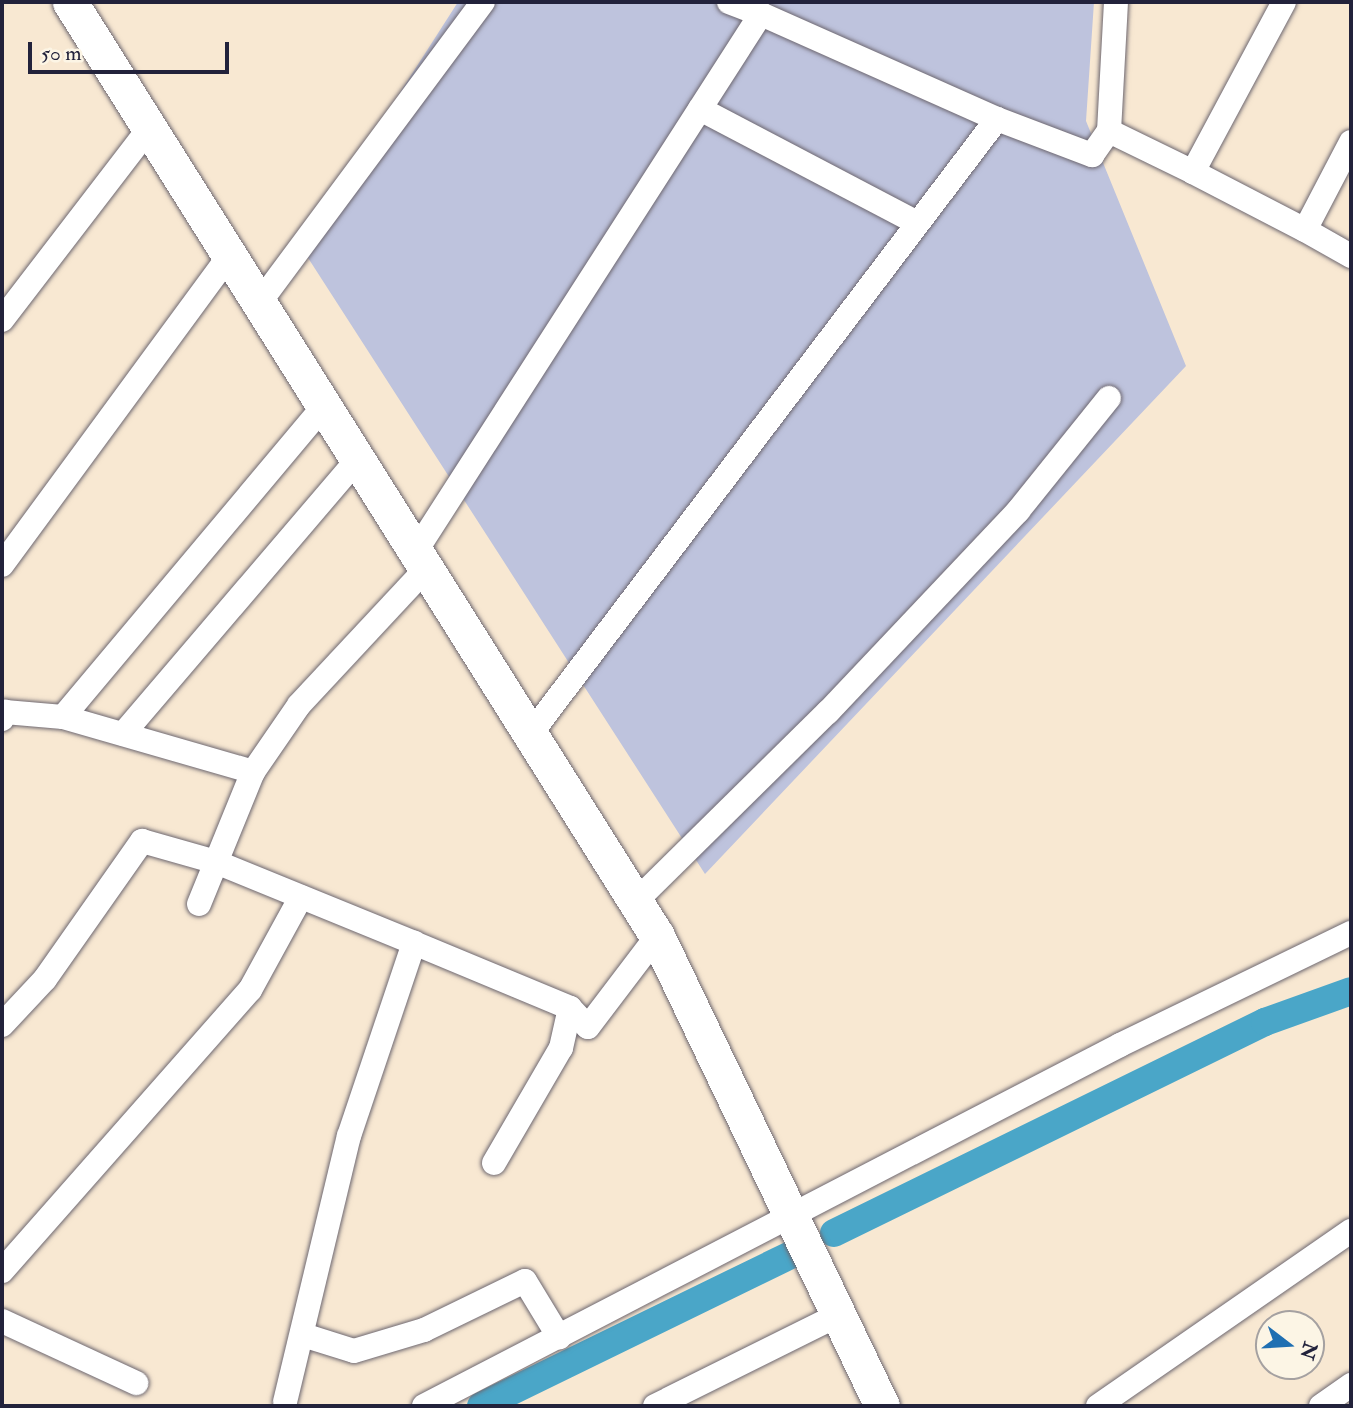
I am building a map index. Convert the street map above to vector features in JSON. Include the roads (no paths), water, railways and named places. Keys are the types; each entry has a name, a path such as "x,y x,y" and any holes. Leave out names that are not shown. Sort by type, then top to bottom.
{"main road":[{"path":"70,2 147,131 657,936 842,1313 882,1406"}],"street":[{"path":"257,306 483,2"},
{"path":"729,2 997,119 1092,155 1109,131 1116,2"},
{"path":"1193,172 1284,2"},
{"path":"199,904 253,772 299,705 419,562 761,14"},
{"path":"700,108 917,223"},
{"path":"529,736 711,504 917,223 997,119"},
{"path":"2,320 147,131"},
{"path":"1109,131 1193,172 1351,256"},
{"path":"1305,230 1351,142"},
{"path":"2,565 228,259"},
{"path":"635,902 828,712 1009,521 1109,398"},
{"path":"63,716 322,408"},
{"path":"123,734 356,461"},
{"path":"2,719 5,712 63,716 253,772"},
{"path":"2,1025 45,979 142,841 216,862 570,1008 588,1027 657,936"},
{"path":"2,1270 250,990 301,897"},
{"path":"424,1406 796,1217 1120,1045 1351,933"},
{"path":"285,1402 349,1136 414,943"},
{"path":"494,1163 561,1048 570,1008"},
{"path":"1098,1406 1351,1231"},
{"path":"303,1335 354,1351 424,1330 524,1281 559,1337"},
{"path":"655,1406 842,1313"},
{"path":"2,1321 136,1383"},
{"path":"1321,1406 1351,1385"}],"waterway":[{"path":"834,1233 1265,1022 1351,991"},
{"path":"481,1406 791,1255"}]}
